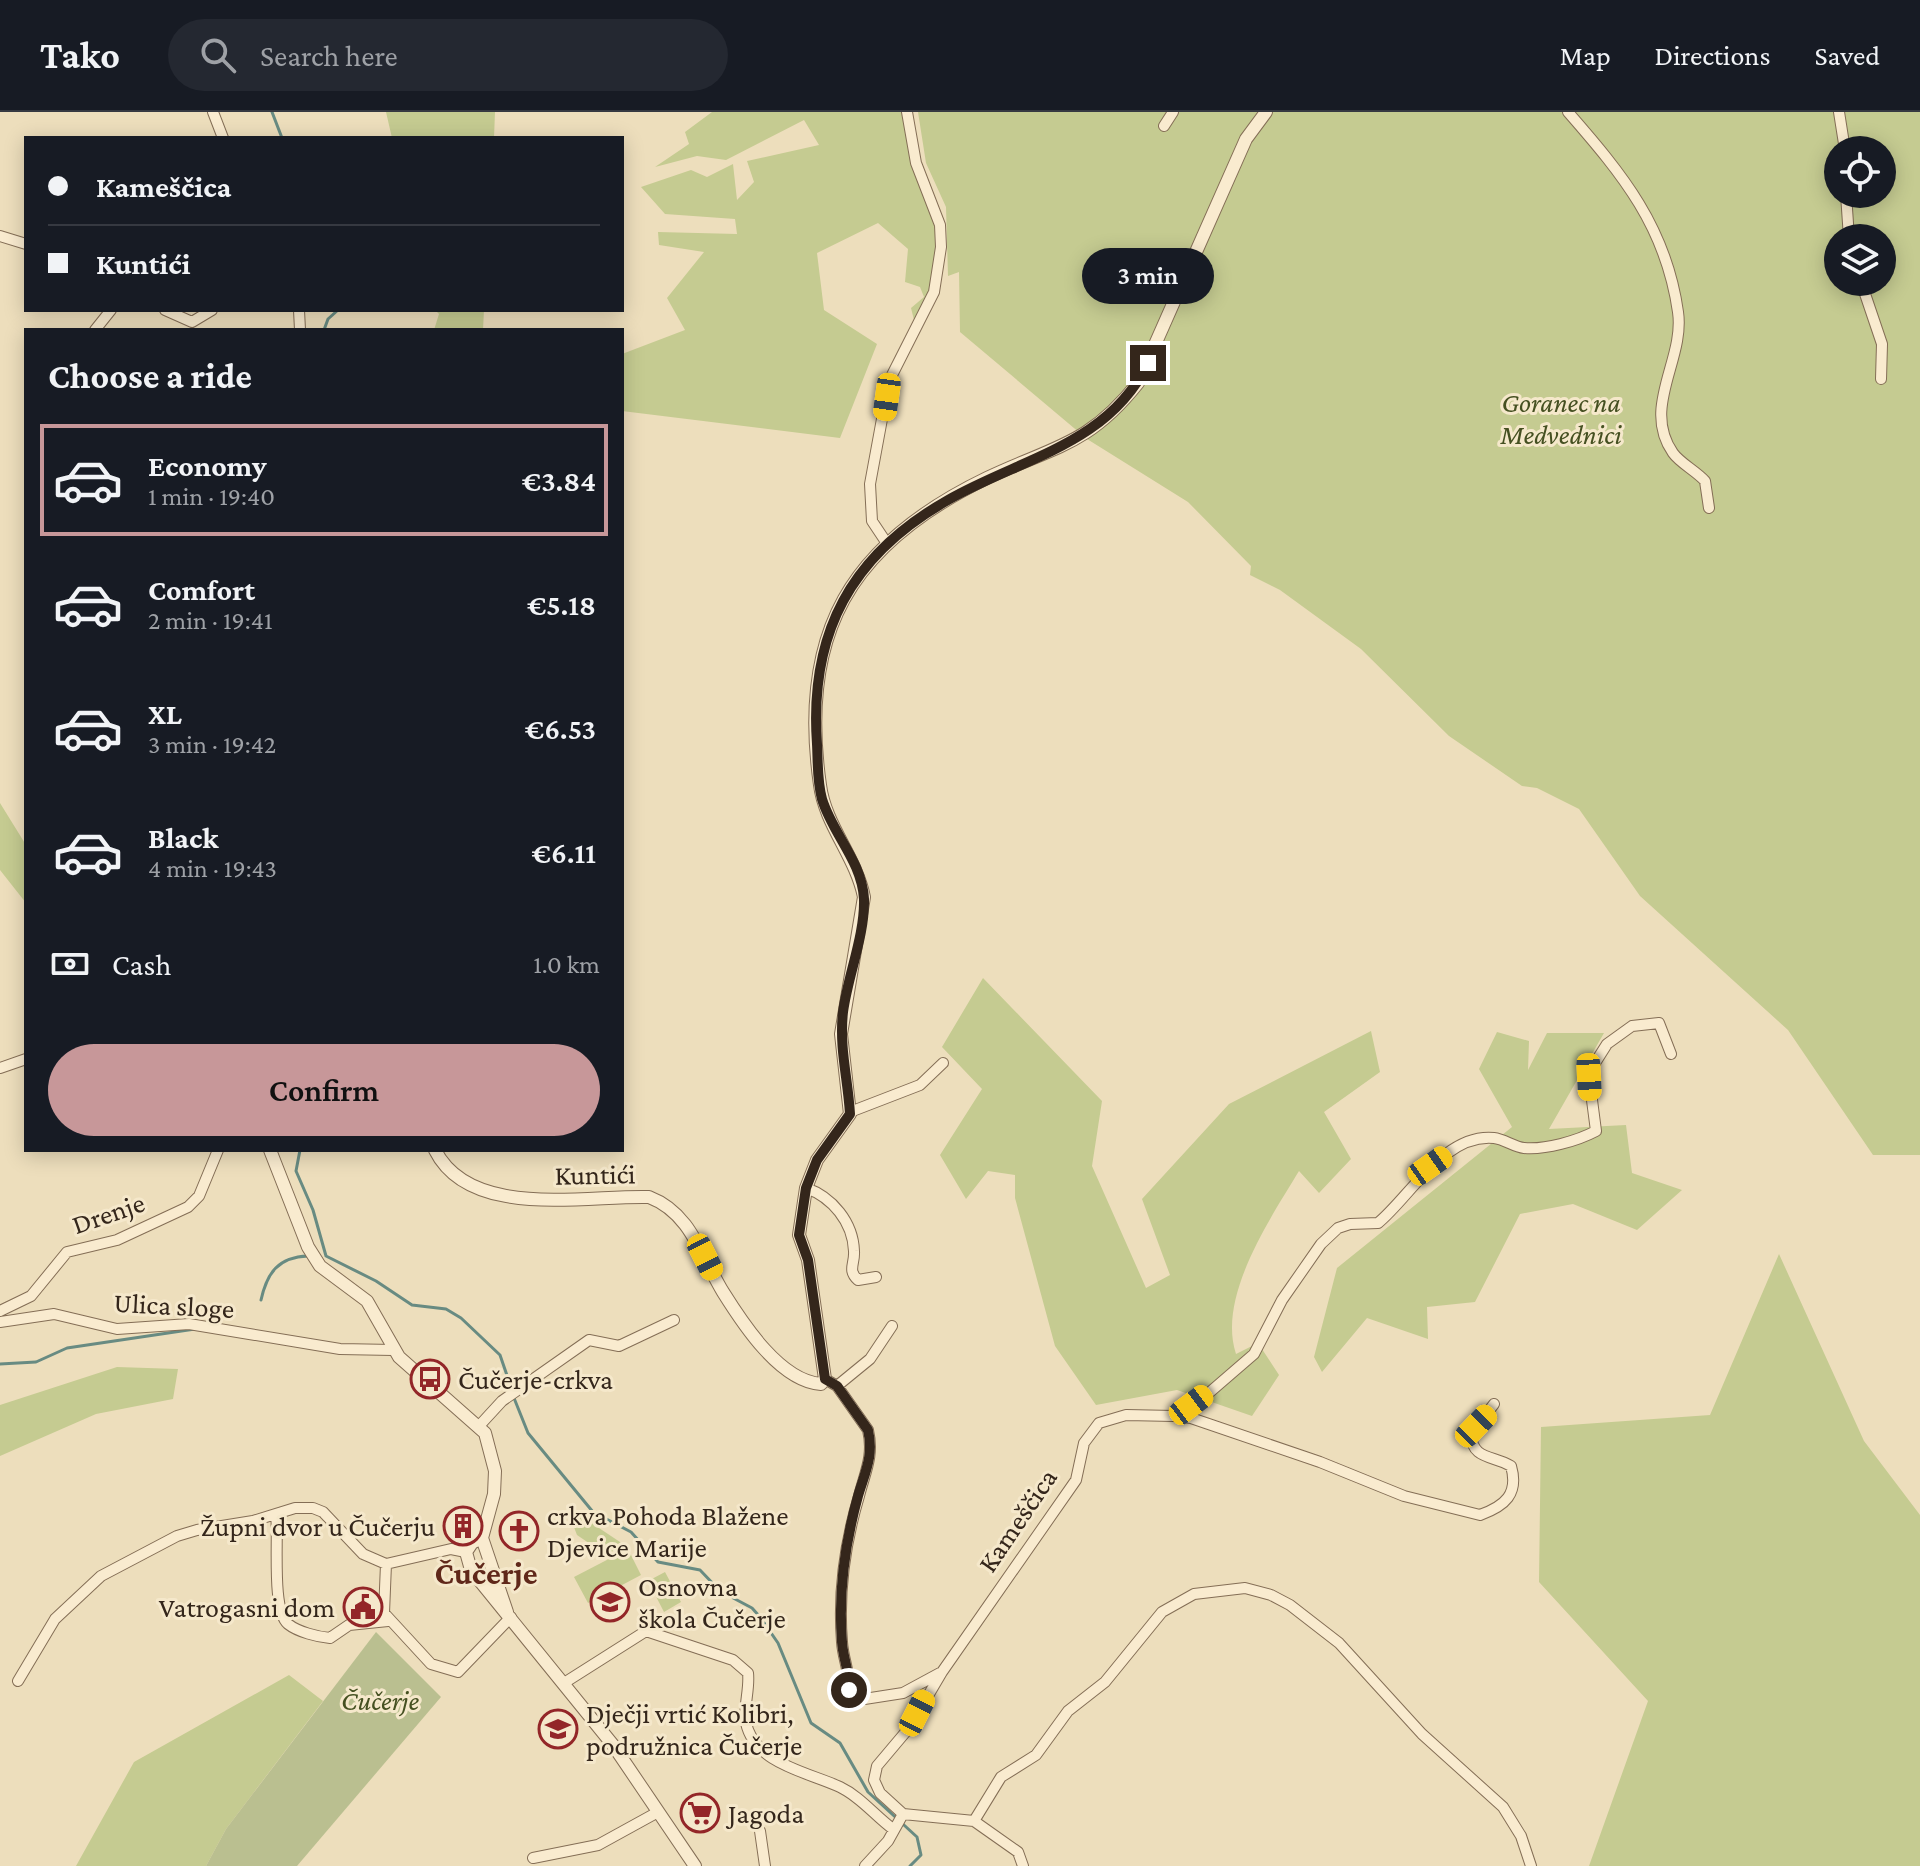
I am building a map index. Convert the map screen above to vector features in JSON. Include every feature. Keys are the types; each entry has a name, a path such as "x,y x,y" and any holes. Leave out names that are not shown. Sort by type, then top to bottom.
{"street":[{"path":"886,542 872,521 870,484 889,381 934,292 941,247 940,225 916,163 907,112"},
{"path":"1164,126 1173,112"},
{"path":"850,1112 841,1034 864,897 852,858 822,800 815,715 826,635 859,574 886,542 945,501 988,477 1067,446 1119,407 1145,370 1246,139 1266,112"},
{"path":"1568,112 1625,179 1654,225 1667,260 1678,310 1679,337 1661,402 1660,421 1674,455 1705,481 1709,508"},
{"path":"1839,112 1843,136"},
{"path":"217,115 222,136"},
{"path":"0,236 24,243"},
{"path":"1866,296 1882,344 1881,379"},
{"path":"97,328 109,312"},
{"path":"170,312 192,322 209,312"},
{"path":"1181,1417 1254,1354 1265,1338 1282,1300 1321,1244 1338,1228 1350,1224 1378,1223 1430,1166 1470,1143 1493,1137 1524,1148 1540,1147 1583,1138 1596,1131 1589,1077 1607,1044 1632,1026 1659,1023 1671,1054"},
{"path":"0,1068 24,1060"},
{"path":"892,1326 870,1359 831,1382 808,1260 799,1235 806,1188 817,1160 850,1112 920,1085 943,1063"},
{"name":"Drenje","path":"0,1311 31,1296 67,1252 117,1240 188,1207 199,1196 217,1152"},
{"path":"271,1152 318,1262 367,1301 393,1350 479,1426 490,1445 495,1471 494,1494 482,1538 509,1615"},
{"name":"Kuntići","path":"436,1152 449,1170 464,1183 492,1193 522,1199 649,1197 665,1203 690,1228 723,1292 776,1361 813,1383 831,1382"},
{"path":"806,1188 825,1196 845,1221 854,1248 851,1268 854,1276 858,1280 876,1277"},
{"name":"Ulica sloge","path":"0,1322 54,1314 117,1329 189,1324 340,1349 393,1350"},
{"path":"479,1426 512,1394 589,1340 619,1346 674,1320"},
{"name":"Kameščica","path":"831,1382 868,1430 871,1448 870,1466 860,1491 844,1559 841,1625 842,1646 850,1671 849,1690 858,1700 867,1700 903,1693 942,1672"},
{"name":"Kameščica","path":"899,1821 880,1793 874,1774 909,1728 942,1672 1076,1480 1084,1443 1099,1423 1126,1415 1181,1417 1320,1462 1404,1496 1480,1515 1509,1500 1514,1491 1511,1466 1476,1452 1471,1443 1471,1434 1494,1404"},
{"path":"18,1681 55,1619 101,1576 177,1536 295,1508 323,1512 363,1554 386,1564 451,1549 466,1552"},
{"path":"276,1514 276,1571 283,1617 289,1625 330,1638 349,1625 388,1621"},
{"path":"482,1538 472,1543 466,1552 468,1566 481,1586 509,1615 613,1745 695,1866"},
{"path":"386,1564 382,1604 388,1621 431,1664 458,1672 509,1615"},
{"path":"974,1821 1001,1777 1036,1755 1068,1711 1105,1682 1162,1612 1194,1594 1245,1588 1271,1595 1290,1605 1339,1643 1422,1734 1503,1807 1521,1836 1531,1866"},
{"path":"564,1683 646,1631 733,1660 748,1673 750,1693 745,1720 758,1745 788,1765 840,1787 899,1821 974,1821 1018,1852 1030,1866"},
{"path":"533,1858 598,1845 658,1812"},
{"path":"865,1866 879,1853 899,1821"},
{"path":"760,1831 765,1866"},
{"path":"1018,1852 1023,1866"}],"green space":[{"path":"386,112 495,112 494,136 392,136"},
{"path":"712,112 906,112 935,219 935,272 928,298 915,324 911,308 924,297 920,287 905,282 908,249 878,223 817,253 824,310 877,344 840,438 624,411 624,353 685,330 667,298 704,252 659,245 658,232 737,234 735,219 665,214 641,187 691,170 707,177 733,164 737,200 754,182 747,161 819,145 804,120 726,160 697,156 655,167 689,144 685,132"},
{"name":"Goranec na Medvednici","path":"918,112 1920,112 1920,1155 1873,1155 1788,1030 1640,896 1579,809 1537,788 1522,786 1449,736 1361,649 1280,590 1250,575 1251,566 1188,502 1087,439 960,332 959,272 948,276 946,207 926,163"},
{"path":"437,312 484,312 483,328 435,328"},
{"path":"0,803 24,842 24,900 0,870"},
{"path":"983,978 1102,1101 1092,1166 1146,1288 1170,1275 1142,1199 1229,1104 1371,1031 1380,1072 1324,1112 1351,1159 1319,1193 1299,1171 1261,1235 1240,1284 1232,1332 1236,1354 1258,1343 1279,1375 1252,1416 1177,1390 1096,1405 1055,1346 1015,1198 1015,1175 988,1171 966,1199 940,1155 982,1089 942,1047"},
{"path":"1497,1032 1529,1041 1528,1070 1547,1033 1604,1033 1549,1129 1626,1125 1632,1173 1682,1190 1637,1230 1573,1204 1520,1214 1475,1302 1427,1307 1428,1339 1367,1318 1322,1372 1314,1357 1337,1268 1512,1127 1479,1069"},
{"path":"1779,1254 1864,1441 1920,1515 1920,1866 1589,1866 1648,1701 1539,1582 1541,1427 1710,1415"},
{"path":"117,1367 178,1369 173,1399 96,1414 0,1456 0,1405"},
{"path":"578,1514 626,1546 605,1554 577,1535 572,1522"},
{"path":"628,1549 641,1575 588,1603 574,1577"},
{"path":"665,1572 681,1602 664,1612 648,1581"},
{"name":"Čučerje","path":"376,1632 441,1697 297,1866 206,1866 226,1829"},
{"path":"289,1675 323,1701 226,1829 206,1866 76,1866 134,1762"}],"waterway":[{"name":"Čučerje","path":"272,112 281,136"},
{"name":"Čučerje","path":"325,328 328,319 336,312"},
{"name":"Čučerje","path":"300,1152 296,1171 313,1210 326,1256 376,1281 412,1305 446,1309 461,1318 500,1355 512,1390"},
{"path":"261,1300 276,1268 289,1260 308,1256"},
{"path":"0,1364 36,1362 67,1348 195,1329"},
{"name":"Čučerje","path":"514,1398 528,1433 593,1512 631,1532 658,1562 700,1570 720,1591 752,1608 760,1617 778,1643 811,1723 840,1743 868,1792 917,1837 921,1855 910,1866"}],"place":[{"name":"Čučerje-crkva","path":"430,1379"},
{"name":"Župni dvor u Čučerju","path":"463,1526"},
{"name":"crkva Pohoda Blažene Djevice Marije","path":"519,1531"},
{"name":"Osnovna škola Čučerje","path":"610,1602"},
{"name":"Vatrogasni dom","path":"363,1607"},
{"name":"Dječji vrtić Kolibri, podružnica Čučerje","path":"558,1729"},
{"name":"Jagoda","path":"700,1813"}],"district":[{"name":"Čučerje","path":"486,1573"}],"route":[{"path":"849,1690 850,1671 842,1646 841,1625 844,1559 853,1516 870,1466 871,1448 868,1430 837,1386 825,1379 808,1260 799,1235 803,1200 817,1160 850,1114 842,1065 841,1034 864,897 861,880 822,800 819,784 815,715 817,679 826,635 859,574 886,542 945,501 988,477 1067,446 1097,426 1119,407 1138,383 1148,363"}]}
